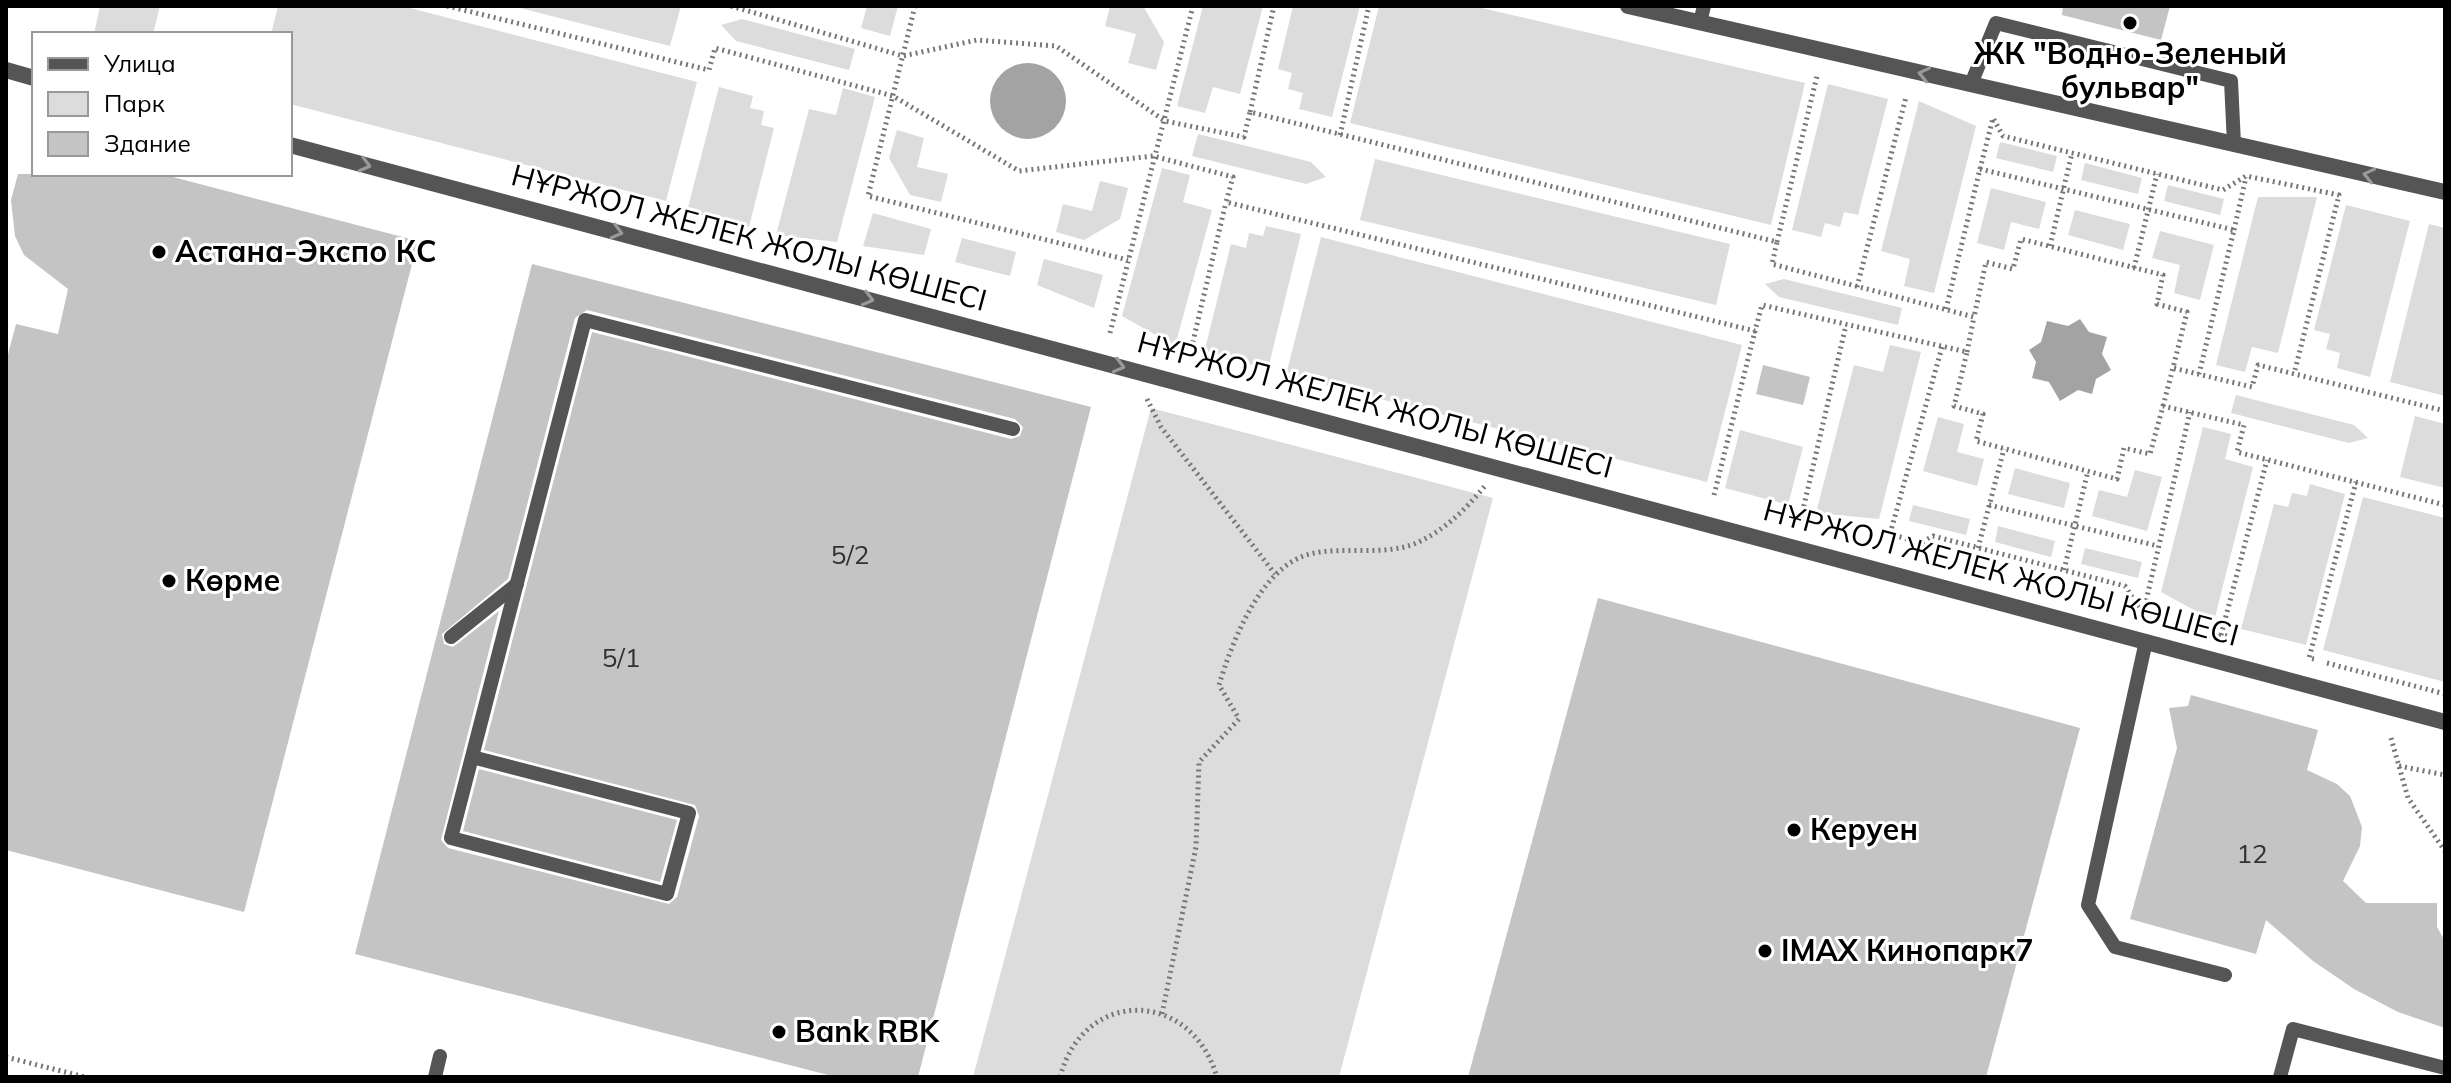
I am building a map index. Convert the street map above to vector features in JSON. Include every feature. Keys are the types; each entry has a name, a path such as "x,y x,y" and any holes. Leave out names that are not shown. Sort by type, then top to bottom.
{"street":[{"path":"1628,6 1702,14 1971,84 2445,192"},
{"path":"6,70 32,77"},
{"name":"НҰРЖОЛ ЖЕЛЕК ЖОЛЫ КӨШЕСІ","path":"292,146 2445,722"}],"lane":[{"path":"1971,84 1996,23 2231,81 2234,144"},
{"path":"472,757 689,813 667,894 451,838 585,320 1013,429"},
{"path":"451,637 517,584"},
{"path":"2146,641 2088,905 2115,947 2225,975"},
{"path":"2280,1077 2293,1029 2445,1068"},
{"path":"435,1077 440,1056"}],"path":[{"path":"447,6 709,70 715,48 893,96 1019,171 1153,156 1233,177 1190,354"},
{"path":"731,6 903,56 977,40 1056,46 1165,121 1244,137 1274,6"},
{"path":"915,6 868,196 1128,260"},
{"path":"1110,333 1193,6"},
{"path":"1340,135 1369,6"},
{"path":"1817,76 1772,264 1974,317"},
{"path":"1857,287 1906,97"},
{"path":"1250,112 1777,242"},
{"path":"1946,309 1993,118 2003,136 2223,190 2246,176 2339,195 2294,374"},
{"path":"2050,246 2072,153"},
{"path":"1980,169 2234,230"},
{"path":"2134,268 2157,174"},
{"path":"2199,374 2246,176"},
{"path":"1226,202 1755,331"},
{"path":"2021,239 2134,268 2163,275 2157,304 2187,312 2150,454 2124,448 2117,479 1976,441 1983,414 1954,406 1986,262 2013,269 2021,239"},
{"path":"1714,495 1762,305 1967,352"},
{"path":"1801,518 1846,324"},
{"path":"1942,347 1890,534 1921,543 1933,536 2125,586 2143,614 2190,412"},
{"path":"2173,368 2252,387 2258,365 2445,411"},
{"path":"1137,397 1149,399 1161,427 1275,574"},
{"path":"2163,406 2244,425 2237,452 2445,505"},
{"path":"1978,548 2004,449"},
{"path":"2236,639 2221,635 2267,460"},
{"path":"2064,570 2088,471"},
{"path":"2309,658 2356,482"},
{"path":"1162,1014 1196,847 1199,762 1239,719 1219,685 1233,639 1275,574 1308,555 1413,544 1459,516 1486,485 1495,490"},
{"path":"1989,505 2158,546"},
{"path":"2294,654 2445,694"},
{"path":"2391,738 2408,798 2445,851"},
{"path":"2399,766 2445,775"},
{"path":"1060,1077 1068,1052 1084,1032 1104,1017 1129,1010 1177,1019 1197,1034 1211,1054 1217,1077"},
{"path":"6,1057 85,1077"}],"green space":[{"path":"100,6 160,6 154,32 94,32"},
{"path":"278,6 402,6 697,82 666,201 292,105 292,32 272,32"},
{"path":"512,6 681,6 670,46"},
{"path":"867,6 898,6 890,36 861,28"},
{"path":"1110,6 1143,6 1164,42 1156,70 1128,63 1136,34 1105,26"},
{"path":"1203,6 1263,6 1240,94 1213,87 1205,113 1177,106"},
{"path":"1293,6 1360,6 1332,117 1299,109 1303,93 1288,89 1292,73 1278,69"},
{"path":"1379,6 1473,6 1805,83 1771,225 1350,123"},
{"path":"742,19 855,49 849,70 736,41 721,25"},
{"path":"1828,84 1888,99 1858,215 1844,212 1840,227 1825,223 1821,237 1792,230"},
{"path":"719,87 753,96 750,108 764,111 761,125 774,128 749,227 687,211"},
{"path":"843,88 875,97 837,242 776,235 809,109 836,115"},
{"path":"1919,101 1976,126 1934,293 1904,286 1910,259 1881,251"},
{"path":"897,130 924,138 917,167 948,174 941,202 910,195 889,158"},
{"path":"1198,134 1311,162 1326,177 1306,184 1192,156"},
{"path":"2000,142 2057,156 2053,172 1996,158"},
{"path":"1375,159 1730,244 1716,305 1360,220"},
{"path":"2085,163 2142,178 2138,194 2081,180"},
{"path":"1162,168 1190,175 1183,202 1212,210 1175,346 1122,316"},
{"path":"1100,181 1128,188 1120,219 1084,240 1056,232 1063,204 1092,211"},
{"path":"2168,185 2224,199 2220,215 2164,201"},
{"path":"1991,188 2046,202 2039,229 2011,222 2004,250 1977,243"},
{"path":"2258,197 2317,197 2278,353 2252,347 2245,372 2216,365"},
{"path":"2346,205 2410,221 2370,377 2337,368 2340,353 2326,349 2330,334 2314,330"},
{"path":"2075,210 2130,224 2123,250 2068,235"},
{"path":"873,213 931,229 924,255 863,246"},
{"path":"2429,224 2445,228 2445,396 2390,382"},
{"path":"1266,226 1301,234 1268,369 1204,353 1231,244 1246,248 1249,233 1263,236"},
{"path":"2160,231 2214,245 2200,300 2174,293 2180,265 2152,258"},
{"path":"1321,237 1742,345 1707,482 1286,375"},
{"path":"962,238 1016,252 1010,276 955,262"},
{"path":"1044,259 1103,275 1094,308 1037,285"},
{"path":"1784,279 1902,308 1898,325 1779,297 1765,284"},
{"path":"1890,345 1921,352 1879,519 1816,513 1854,365 1883,372"},
{"path":"2236,395 2354,425 2368,438 2349,443 2231,413"},
{"path":"1151,408 1493,498 1339,1077 973,1077"},
{"path":"2415,416 2445,424 2445,488 2400,477"},
{"path":"1938,417 1964,424 1957,452 1984,459 1977,486 1923,471"},
{"path":"2203,427 2231,434 2225,459 2253,467 2214,621 2161,592"},
{"path":"1740,430 1803,447 1788,505 1725,488"},
{"path":"2015,468 2070,483 2064,508 2008,494"},
{"path":"2135,470 2162,477 2147,531 2092,516 2099,490 2127,497"},
{"path":"2310,484 2345,494 2306,645 2241,629 2274,504 2288,507 2292,493 2307,496"},
{"path":"2363,497 2445,518 2445,682 2323,650"},
{"path":"1913,505 1970,519 1966,535 1909,521"},
{"path":"1998,526 2055,541 2051,557 1995,542"},
{"path":"2085,548 2142,562 2138,578 2081,564"}],"shaded area":[{"path":"1028,63 1042,66 1055,74 1063,87 1066,101 1063,115 1055,128 1042,136 1028,139 1014,136 1001,128 993,115 990,101 993,87 1001,74 1014,66"},
{"path":"2080,319 2089,332 2107,337 2102,354 2111,370 2096,379 2092,394 2078,390 2060,401 2049,382 2032,378 2036,362 2029,350 2041,342 2047,321 2068,326"}],"building":[{"name":"ЖК \"Водно-Зеленый бульвар\"","path":"2063,6 2170,6 2161,40 2062,15"},
{"name":"Көрме","path":"18,174 172,176 418,241 244,912 6,850 6,362 16,324 58,334 68,289 24,255 15,236 11,200"},
{"path":"532,264 1091,407 918,1077 836,1077 355,954","holes":["587,310 1015,419 1023,427 1020,436 1011,439 592,332 484,750 695,805 699,816 677,897 669,904 448,848 441,840 499,611 453,647 444,644 442,634 508,579 575,318"]},
{"path":"1763,365 1810,377 1803,405 1756,394"},
{"name":"Керуен","path":"1598,598 2080,728 1986,1077 1468,1077"},
{"path":"2191,695 2318,730 2307,770 2337,784 2350,796 2362,827 2360,846 2343,881 2366,903 2437,903 2437,927 2445,941 2445,1028 2398,1012 2354,989 2313,961 2266,920 2256,954 2130,919 2177,748 2169,708 2188,706"},
{"path":"479,769 677,820 660,882 463,831"}],"place":[{"name":"ЖК \"Водно-Зеленый бульвар\"","path":"2130,23"},
{"name":"Астана-Экспо КС","path":"159,252"},
{"name":"Көрме","path":"169,581"},
{"name":"Керуен","path":"1794,830"},
{"name":"IMAX Кинопарк7","path":"1765,951"},
{"name":"Bank RBK","path":"779,1032"}]}
